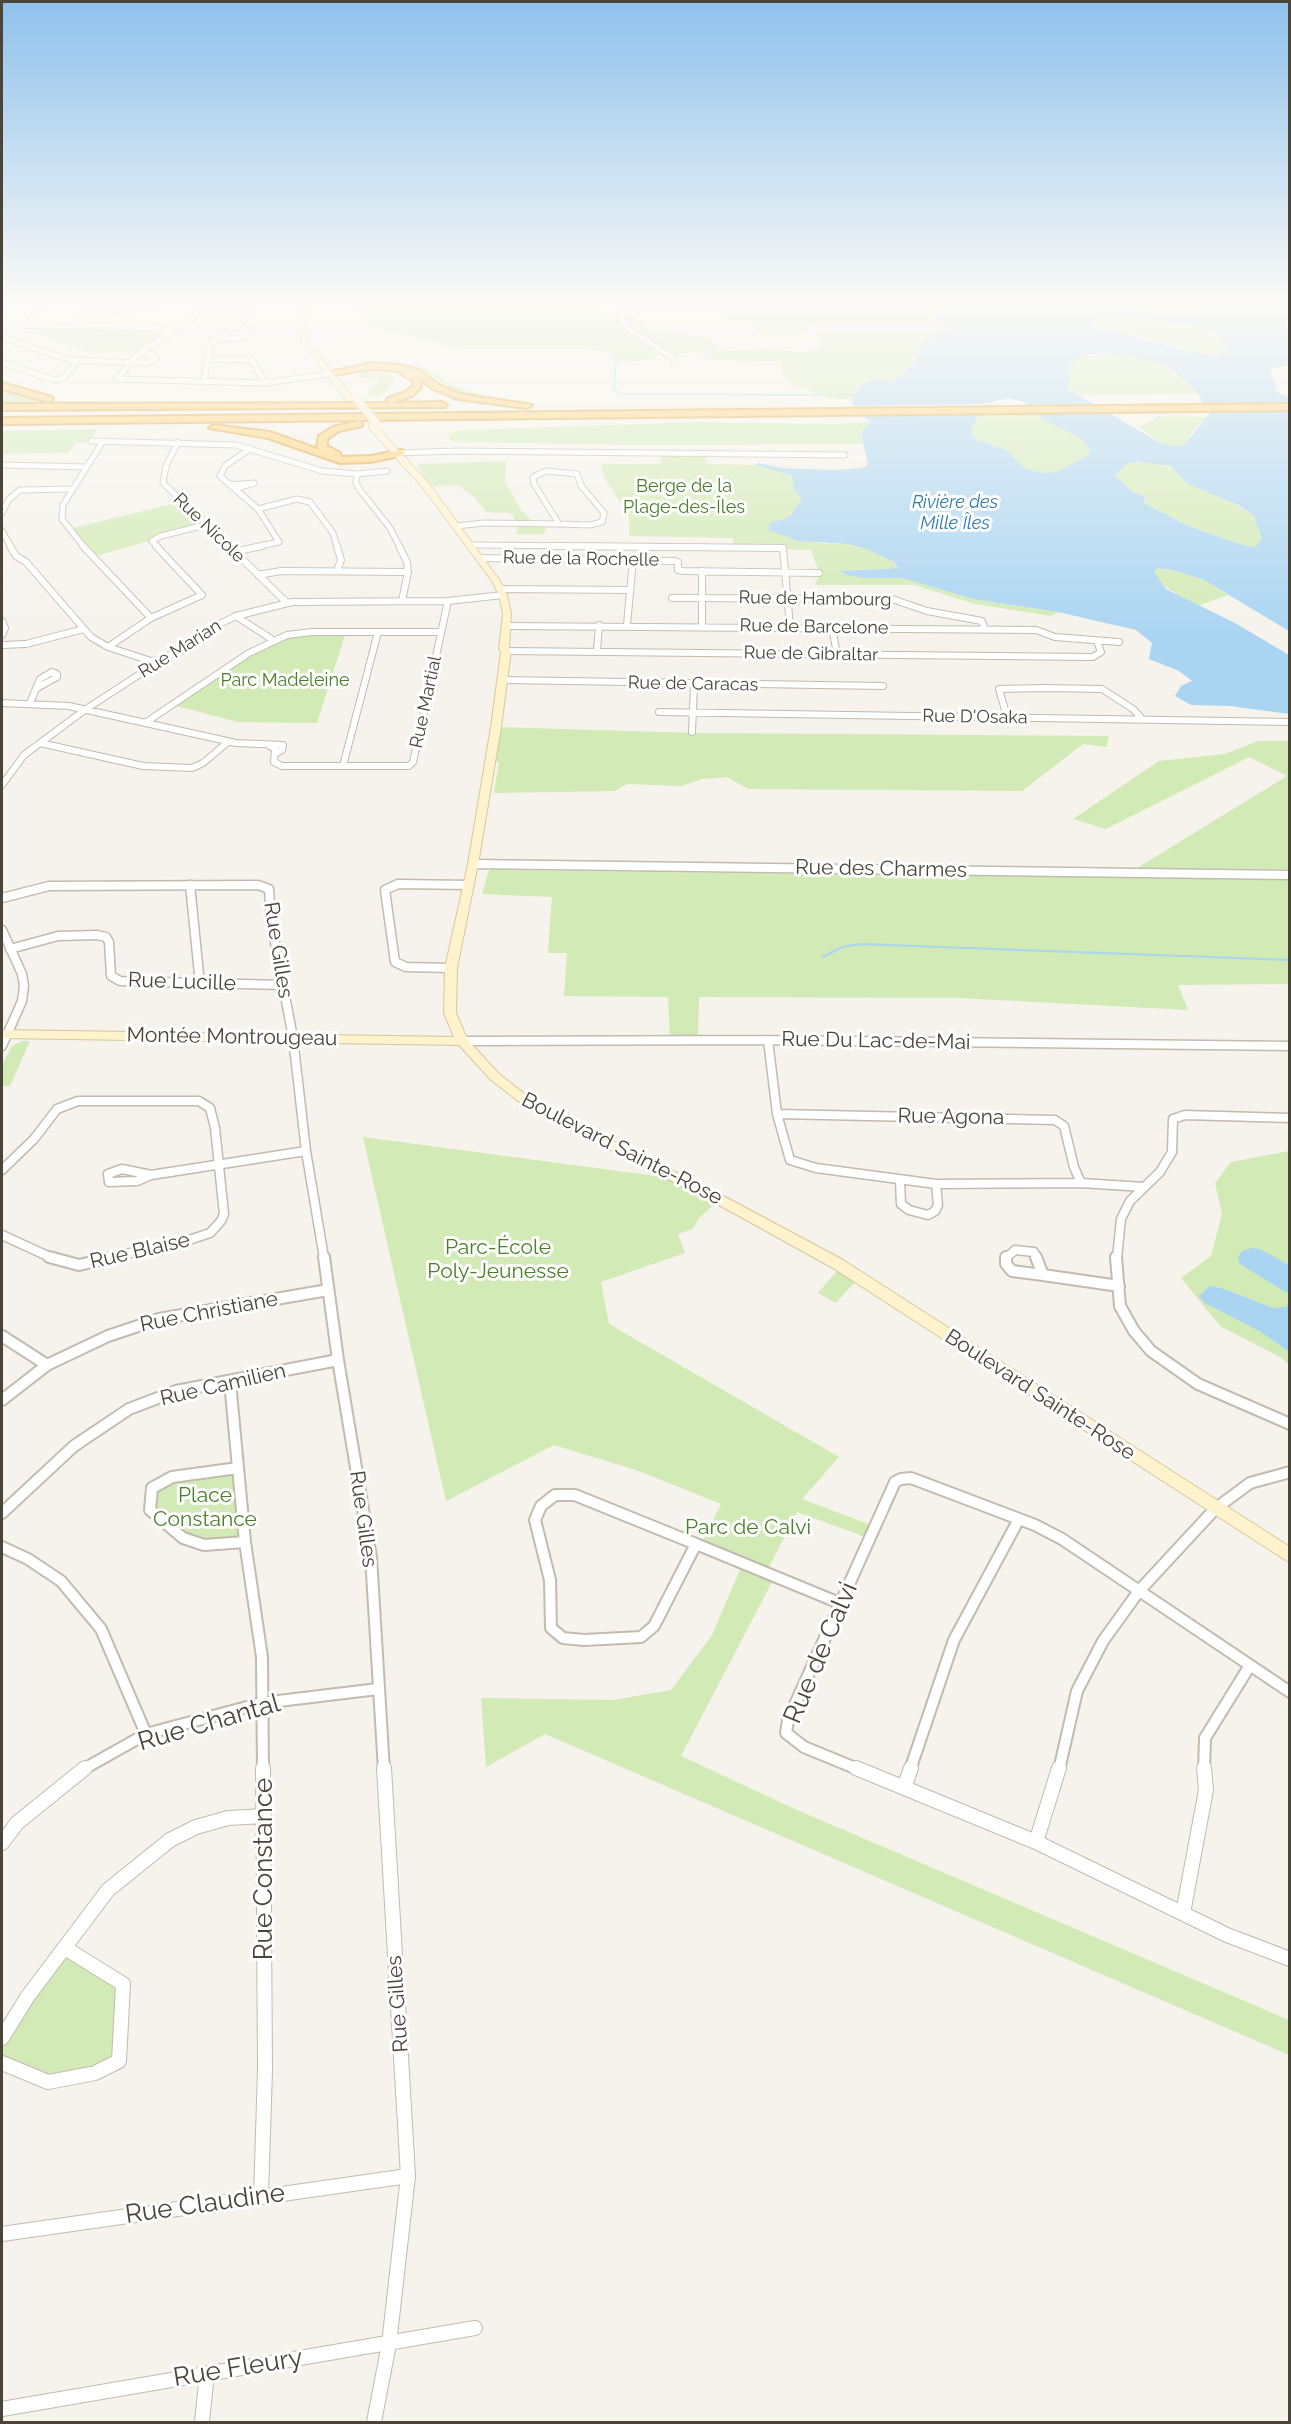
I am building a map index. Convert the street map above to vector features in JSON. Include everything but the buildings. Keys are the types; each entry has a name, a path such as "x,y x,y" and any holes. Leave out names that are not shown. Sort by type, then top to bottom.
{"highway":[{"path":"2,421 392,416"},
{"path":"2,428 180,426 546,416"},
{"path":"395,452 378,455 336,455 324,449 321,441 328,433 342,427 398,421"},
{"path":"180,426 263,434 340,460 362,460 395,452"}],"street":[{"name":"Boulevard Sainte-Rose","path":"368,416 427,488 502,592 507,626 503,680 449,995 450,1013 462,1041 495,1077 530,1104 724,1202 838,1264 1290,1556"},
{"name":"Boulevard Sainte-Rose","path":"376,426 395,452"},
{"path":"91,441 178,442 251,448 322,471 357,474 387,471"},
{"path":"103,441 61,511 68,529 151,618"},
{"name":"Rue Nicole","path":"178,442 162,480 175,496 286,603"},
{"path":"233,552 279,542 258,509 220,476 225,466 251,448"},
{"path":"395,452 845,456"},
{"path":"2,465 87,467"},
{"path":"456,526 484,523 559,524 599,524 605,518 582,487 577,474 539,472 533,477 534,484 559,524"},
{"path":"357,474 356,483 390,528 407,562 408,572 402,602"},
{"path":"2,513 9,499 20,490 73,489"},
{"path":"258,509 297,500 310,502 333,533 341,560 336,571"},
{"path":"108,646 151,618 202,595 152,541 160,536 205,525"},
{"path":"2,531 3,539 16,556 26,562 91,638 157,663"},
{"path":"470,545 783,548 790,627"},
{"name":"Rue de la Rochelle","path":"479,558 633,559 675,561 678,562 678,570 819,573"},
{"path":"627,626 633,559"},
{"path":"258,575 281,571 408,572"},
{"path":"702,571 702,626"},
{"name":"Rue Marian","path":"2,785 24,755 86,709 211,628 236,616 286,603 318,601 448,602 502,592 630,590"},
{"name":"Rue de Hambourg","path":"672,598 902,601 927,611 982,621 985,629"},
{"name":"Rue Martial","path":"2,704 86,709 228,742 268,745 275,749 274,762 282,766 403,767 413,762 448,602"},
{"path":"236,616 273,640"},
{"path":"2,621 5,628 2,635"},
{"path":"597,651 599,625"},
{"name":"Rue de Barcelone","path":"507,626 1036,630 1055,637 1119,642"},
{"path":"832,627 837,654"},
{"path":"2,645 26,644 84,629"},
{"path":"145,723 273,640 312,632 441,632"},
{"path":"343,766 378,632"},
{"name":"Rue de Gibraltar","path":"506,651 1094,657 1101,652 1097,641"},
{"name":"Rue de Caracas","path":"503,680 694,685 882,686"},
{"path":"692,732 694,685"},
{"path":"30,704 39,687"},
{"path":"1007,717 999,689 1101,689 1133,709 1142,719"},
{"name":"Rue D'Osaka","path":"660,712 1290,722"},
{"path":"40,743 132,765 192,768 204,763 228,742"},
{"name":"Rue des Charmes","path":"473,864 1290,875"},
{"path":"452,968 406,967 395,962 384,890 398,884 468,885"},
{"path":"190,885 200,984"},
{"name":"Rue Gilles","path":"2,897 49,886 258,885 269,889 271,921 293,1038 306,1151 371,1557 408,2176 389,2344 374,2422"},
{"path":"2,930 22,974 24,986 22,1001 4,1035 2,1046"},
{"name":"Rue Lucille","path":"10,949 58,936 97,935 105,937 109,942 111,976 116,980 283,986"},
{"name":"Montée Montrougeau","path":"4,1035 462,1041"},
{"path":"768,1040 777,1114 790,1160 816,1168 936,1184 1081,1183 1144,1187"},
{"name":"Rue Du Lac-de-Mai","path":"462,1041 768,1040 1290,1046"},
{"name":"Rue Blaise","path":"2,1170 34,1139 57,1109 78,1101 199,1101 210,1108 215,1128 217,1165 224,1214 210,1233 79,1265 56,1260 2,1235"},
{"name":"Rue Agona","path":"777,1114 1055,1120 1064,1126 1074,1167 1081,1183"},
{"path":"1290,1118 1185,1115 1173,1119 1172,1152 1160,1172 1130,1201 1122,1219 1116,1251 1120,1306 1134,1331 1151,1351 1198,1384 1290,1424"},
{"path":"151,1175 306,1151"},
{"path":"900,1180 901,1204 909,1210 928,1215 935,1211 938,1205 936,1184"},
{"path":"1043,1276 1119,1286"},
{"name":"Rue Christiane","path":"2,1400 47,1365 108,1336 159,1319 328,1290"},
{"path":"2,1336 47,1365"},
{"name":"Rue Camilien","path":"2,1513 74,1446 129,1408 176,1391 338,1360"},
{"name":"Rue Constance","path":"230,1382 245,1542 262,1657 265,2070 261,2196"},
{"path":"238,1468 172,1477 152,1488 150,1510 183,1539 204,1545 245,1542"},
{"path":"1036,1842 1057,1777 1077,1691 1103,1641 1139,1591 1215,1509 1250,1483 1290,1472"},
{"name":"Rue de Calvi","path":"1290,1692 1249,1667 1062,1539 1020,1519 911,1478 895,1482 788,1720 786,1733 804,1747 1036,1842 1227,1935 1290,1959"},
{"path":"696,1544 654,1626 642,1637 584,1640 563,1638 551,1628 550,1580 535,1520 541,1506 555,1495 575,1495 696,1544 842,1604"},
{"path":"904,1788 954,1640 1020,1519"},
{"path":"2,1547 28,1559 62,1581 101,1629 146,1734"},
{"path":"1184,1913 1206,1790 1203,1755 1205,1738 1249,1667"},
{"name":"Rue Chantal","path":"2,1843 17,1823 78,1773 146,1734 262,1703 378,1689"},
{"path":"2,2038 28,1996 108,1890 170,1840 196,1827 228,1818 264,1815"},
{"path":"2,2063 48,2082 95,2073 118,2061 123,1984 65,1948"},
{"name":"Rue Claudine","path":"2,2234 408,2176"},
{"name":"Rue Fleury","path":"2,2409 475,2328"},
{"path":"202,2422 207,2373"}],"green space":[{"path":"978,416 1040,416 1080,438 1090,450 1090,454 1057,472 1043,473 1024,468 1007,450 977,440 971,433"},
{"path":"1159,416 1207,418 1195,428 1183,446 1162,444 1138,427"},
{"path":"695,422 834,424 871,422 864,427 861,436 863,444 642,445 453,442 449,438 449,434 466,430"},
{"path":"98,429 89,443 75,443 69,453 2,454 2,431"},
{"name":"Berge de la Plage-des-Îles","path":"661,453 706,454 707,464 755,465 792,476 794,489 803,499 791,515 783,520 774,521 817,543 848,544 866,549 894,562 898,568 840,571 902,578 973,599 1058,612 1051,616 975,604 914,585 815,585 819,573 811,550 734,548 733,538 629,536 629,516 605,479 601,464 661,464"},
{"path":"507,461 505,482 521,510 536,524 547,524 544,534 516,534 518,524 514,523 514,516 509,513 486,512 474,497 459,485 427,487 418,464"},
{"path":"1129,463 1154,463 1175,469 1188,484 1223,497 1254,516 1263,539 1254,548 1186,525 1144,503 1145,496 1133,492 1115,475"},
{"path":"181,502 205,525 93,557 68,529"},
{"path":"1156,568 1177,571 1204,580 1228,595 1197,606 1159,583 1154,572"},
{"name":"Parc Madeleine","path":"346,632 317,723 238,722 173,705 249,653 287,635"},
{"path":"496,727 693,733 1109,736 1106,747 1083,744 1022,791 748,789 727,777 702,779 681,786 627,784 615,791 494,793 499,762 490,761"},
{"path":"1258,741 1289,741 1289,869 1137,868 1287,776 1249,757 1106,829 1073,819 1159,761 1225,754"},
{"path":"489,870 1289,880 1289,984 1178,985 1188,1010 959,998 699,997 698,1040 670,1040 668,997 564,996 567,953 548,953 552,897 482,894"},
{"path":"22,1041 30,1041 10,1086 2,1086 2,1065 12,1046"},
{"name":"Parc-École Poly-Jeunesse","path":"363,1137 663,1177 716,1203 699,1218 693,1229 678,1234 685,1253 601,1282 609,1324 839,1457 802,1499 876,1527 871,1539 797,1512 766,1573 700,1546 721,1504 636,1470 554,1445 446,1501"},
{"path":"1289,1151 1289,1365 1282,1358 1220,1326 1181,1278 1211,1256 1222,1214 1215,1183 1231,1162"},
{"path":"837,1271 855,1282 836,1303 818,1293"},
{"name":"Place Constance","path":"238,1468 245,1542 183,1538 150,1510 152,1488 172,1477"},
{"path":"740,1570 772,1582 681,1756 797,1810 1289,2020 1289,2055 545,1734 486,1767 481,1698 613,1700 671,1690 712,1635"},
{"path":"65,1948 123,1984 119,2061 48,2082 2,2063 2,2039"}],"water":[{"name":"Rivière des Mille Îles","path":"863,416 977,416 971,433 977,440 1007,450 1024,468 1043,473 1057,472 1090,454 1090,450 1080,438 1040,416 1114,416 1162,444 1183,446 1207,416 1289,416 1289,631 1204,580 1177,571 1157,568 1154,572 1166,589 1235,623 1289,655 1289,714 1230,706 1191,705 1175,696 1181,686 1192,681 1179,671 1149,659 1152,643 1136,630 1058,612 973,599 902,578 863,578 847,575 840,571 898,568 894,562 866,549 848,544 798,541 769,530 769,524 791,515 802,499 794,489 792,476 755,465 759,463 781,468 834,470 863,468 868,464 861,436 864,427 871,422","holes":["1129,463 1170,466 1188,484 1238,505 1254,516 1262,539 1254,548 1231,541 1186,525 1144,503 1145,496 1133,492 1115,475"]},
{"path":"1251,1248 1260,1249 1289,1265 1289,1294 1240,1264 1238,1258 1242,1251"},
{"path":"1210,1286 1273,1308 1286,1307 1289,1303 1289,1352 1261,1332 1205,1303 1199,1296"}],"waterway":[{"path":"823,957 842,947 860,944 1290,960"}],"park label":[{"name":"Parc de Calvi","path":"748,1528"}]}
